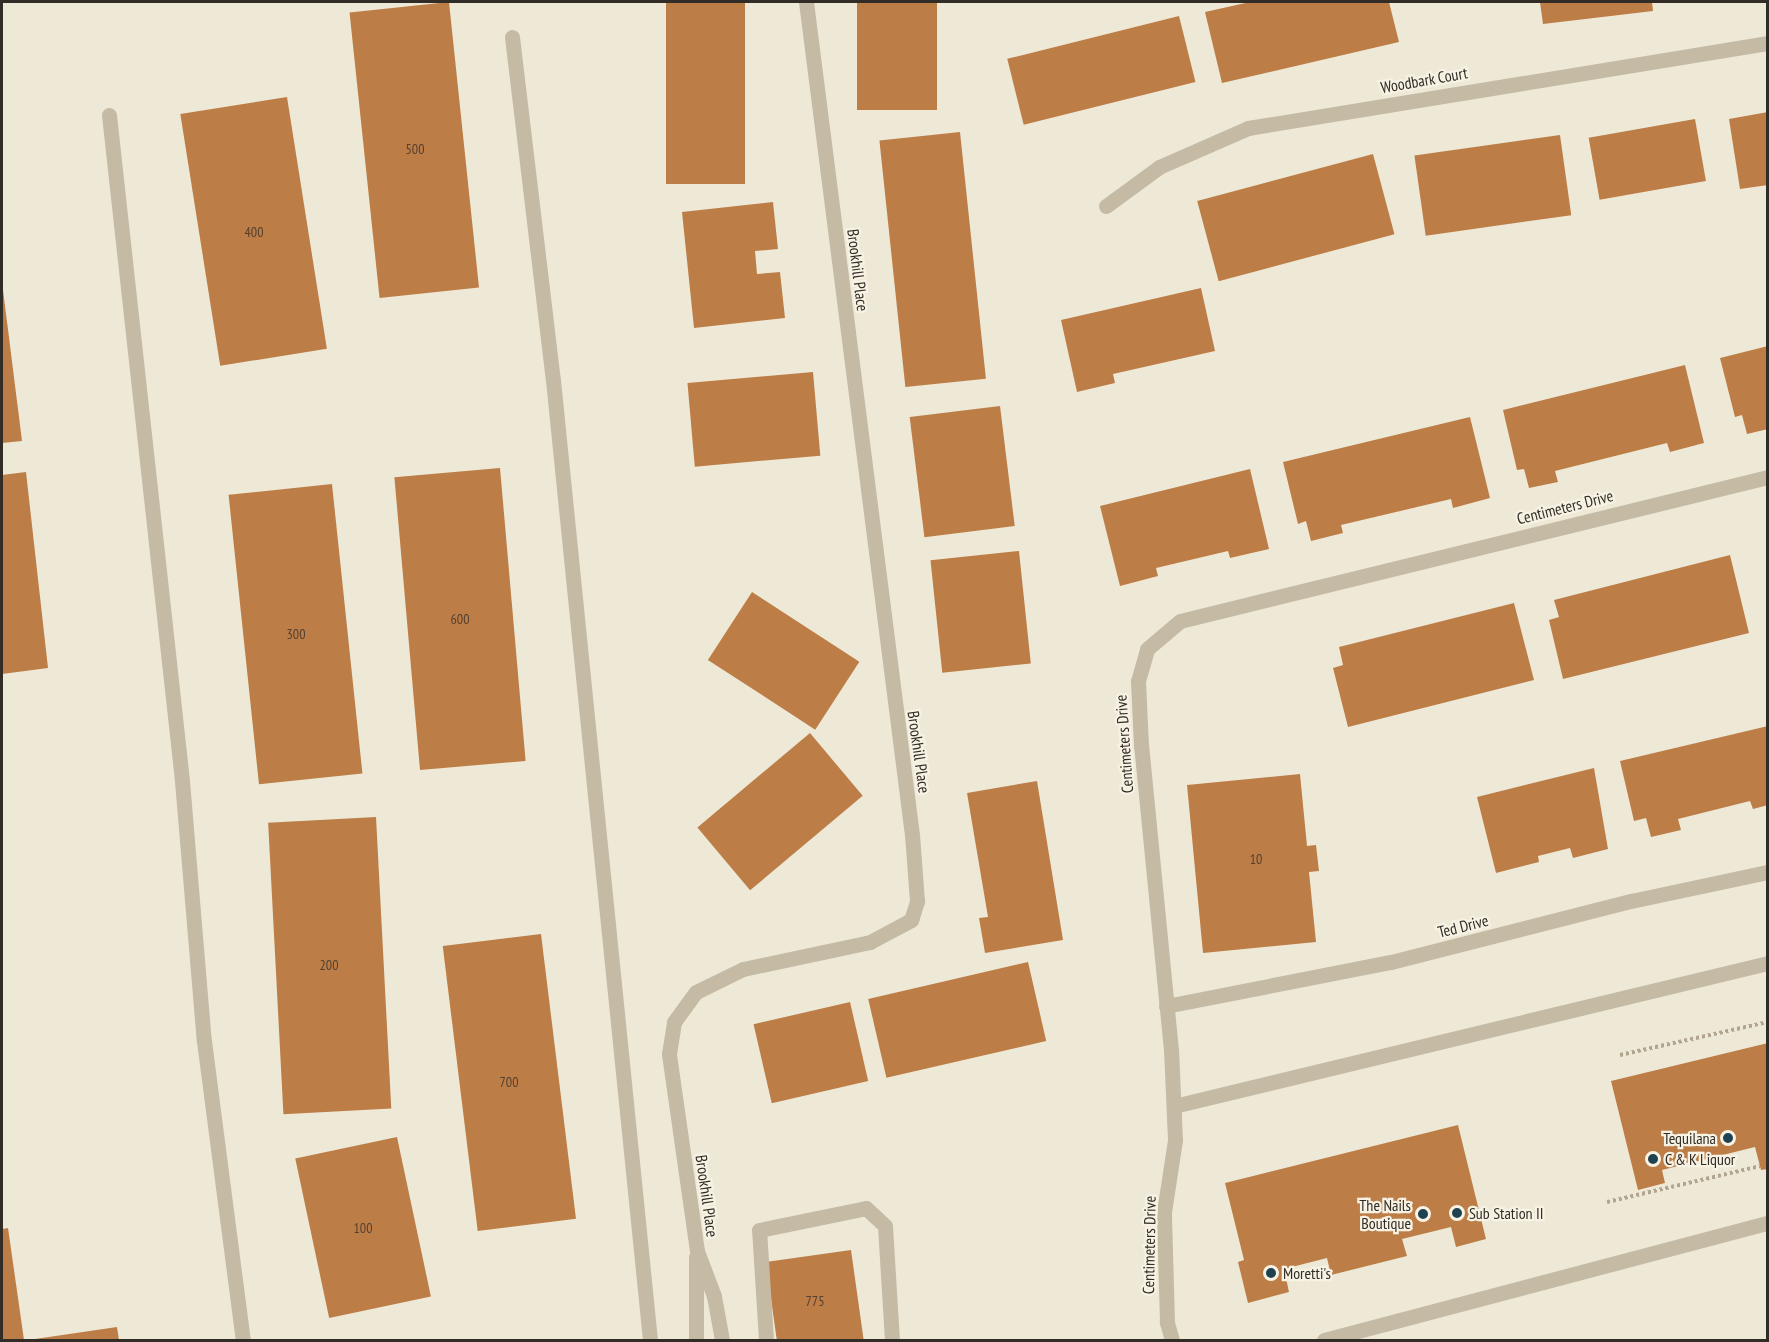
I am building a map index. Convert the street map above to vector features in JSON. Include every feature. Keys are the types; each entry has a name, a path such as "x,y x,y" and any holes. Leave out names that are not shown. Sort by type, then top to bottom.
{"lane":[{"name":"Brookhill Place","path":"722,1341 714,1296 697,1251 669,1054 674,1022 696,992 743,969 870,942 911,920 917,901 912,835 806,2"},
{"path":"512,37 553,380 650,1341"},
{"name":"Woodbark Court","path":"1106,206 1159,167 1248,128 1767,43"},
{"path":"108,115 182,781 204,1041 243,1341"},
{"name":"Centimeters Drive","path":"1172,1341 1167,1322 1164,1212 1175,1140 1174,1106 1141,745 1138,681 1147,649 1179,621 1767,477"},
{"name":"Ted Drive","path":"1166,1006 1391,962 1631,901 1767,872"},
{"path":"1174,1106 1767,963"},
{"path":"766,1341 759,1230 866,1208 885,1226 892,1341"},
{"path":"1324,1341 1767,1223"},
{"path":"696,1341 697,1251"}],"path":[{"path":"1620,1055 1767,1022"},
{"path":"1607,1202 1760,1166"}],"building":[{"path":"449,2 479,287 380,298 350,12"},
{"path":"666,2 745,2 745,184 666,184"},
{"path":"857,2 937,2 937,110 857,110"},
{"path":"1250,2 1389,2 1399,42 1222,83 1205,12"},
{"path":"1540,2 1652,2 1653,11 1543,24"},
{"path":"1179,16 1195,82 1024,125 1007,59"},
{"path":"287,97 327,349 220,366 180,114"},
{"path":"1768,112 1768,185 1740,189 1729,119"},
{"path":"1695,119 1706,181 1600,200 1589,138"},
{"path":"960,132 986,379 905,387 879,140"},
{"path":"1560,135 1571,215 1426,236 1414,155"},
{"path":"1373,154 1394,234 1219,281 1197,201"},
{"path":"773,202 778,249 755,251 757,274 780,272 785,318 694,328 682,212"},
{"path":"2,282 22,441 2,443"},
{"path":"1201,288 1215,351 1113,374 1115,383 1077,392 1061,320"},
{"path":"1768,346 1768,429 1747,434 1742,415 1735,417 1720,358"},
{"path":"1685,365 1704,443 1670,452 1667,443 1555,471 1558,482 1529,488 1524,469 1517,470 1503,410"},
{"path":"813,372 820,456 695,467 687,383"},
{"path":"1000,406 1015,526 924,537 910,417"},
{"path":"1470,417 1490,498 1453,508 1451,499 1341,525 1343,533 1311,541 1306,521 1298,524 1283,462"},
{"path":"500,468 526,761 420,770 394,477"},
{"path":"1250,469 1269,549 1230,558 1228,551 1156,568 1158,576 1120,586 1100,506"},
{"path":"26,472 48,668 2,674 2,475"},
{"path":"332,484 362,773 259,784 229,495"},
{"path":"1019,551 1031,663 942,673 930,560"},
{"path":"1730,555 1749,633 1563,679 1549,620 1559,617 1554,600"},
{"path":"752,592 859,662 815,730 708,660"},
{"path":"1514,603 1534,680 1348,727 1333,668 1343,665 1339,647"},
{"path":"1768,726 1768,805 1753,809 1750,801 1678,819 1681,830 1651,837 1646,818 1634,821 1620,761"},
{"path":"810,733 863,796 750,890 697,827"},
{"path":"1594,768 1608,849 1573,858 1570,848 1538,856 1539,862 1496,873 1477,797"},
{"path":"1300,774 1307,846 1316,845 1319,871 1309,872 1316,942 1203,953 1187,785"},
{"path":"1037,781 1063,940 985,953 979,918 988,917 967,793"},
{"path":"376,817 391,1109 283,1114 268,823"},
{"path":"541,934 576,1219 478,1231 443,946"},
{"path":"1028,962 1046,1041 886,1078 868,999"},
{"path":"850,1002 868,1081 772,1103 754,1024"},
{"path":"1768,1043 1768,1169 1761,1170 1755,1147 1662,1170 1665,1183 1638,1190 1611,1081"},
{"path":"1458,1125 1486,1239 1456,1247 1451,1227 1402,1239 1407,1256 1331,1275 1327,1258 1284,1269 1289,1292 1248,1303 1238,1262 1244,1260 1225,1183"},
{"path":"397,1137 431,1296 329,1318 295,1159"},
{"path":"8,1228 24,1340 2,1340 2,1229"},
{"path":"851,1250 864,1340 777,1340 766,1262"},
{"path":"117,1327 119,1340 35,1340 35,1339"}],"place":[{"name":"Tequilana","path":"1728,1138"},
{"name":"C & K Liquor","path":"1653,1159"},
{"name":"Sub Station II","path":"1457,1213"},
{"name":"The Nails Boutique","path":"1423,1214"},
{"name":"Moretti's","path":"1271,1273"}]}
